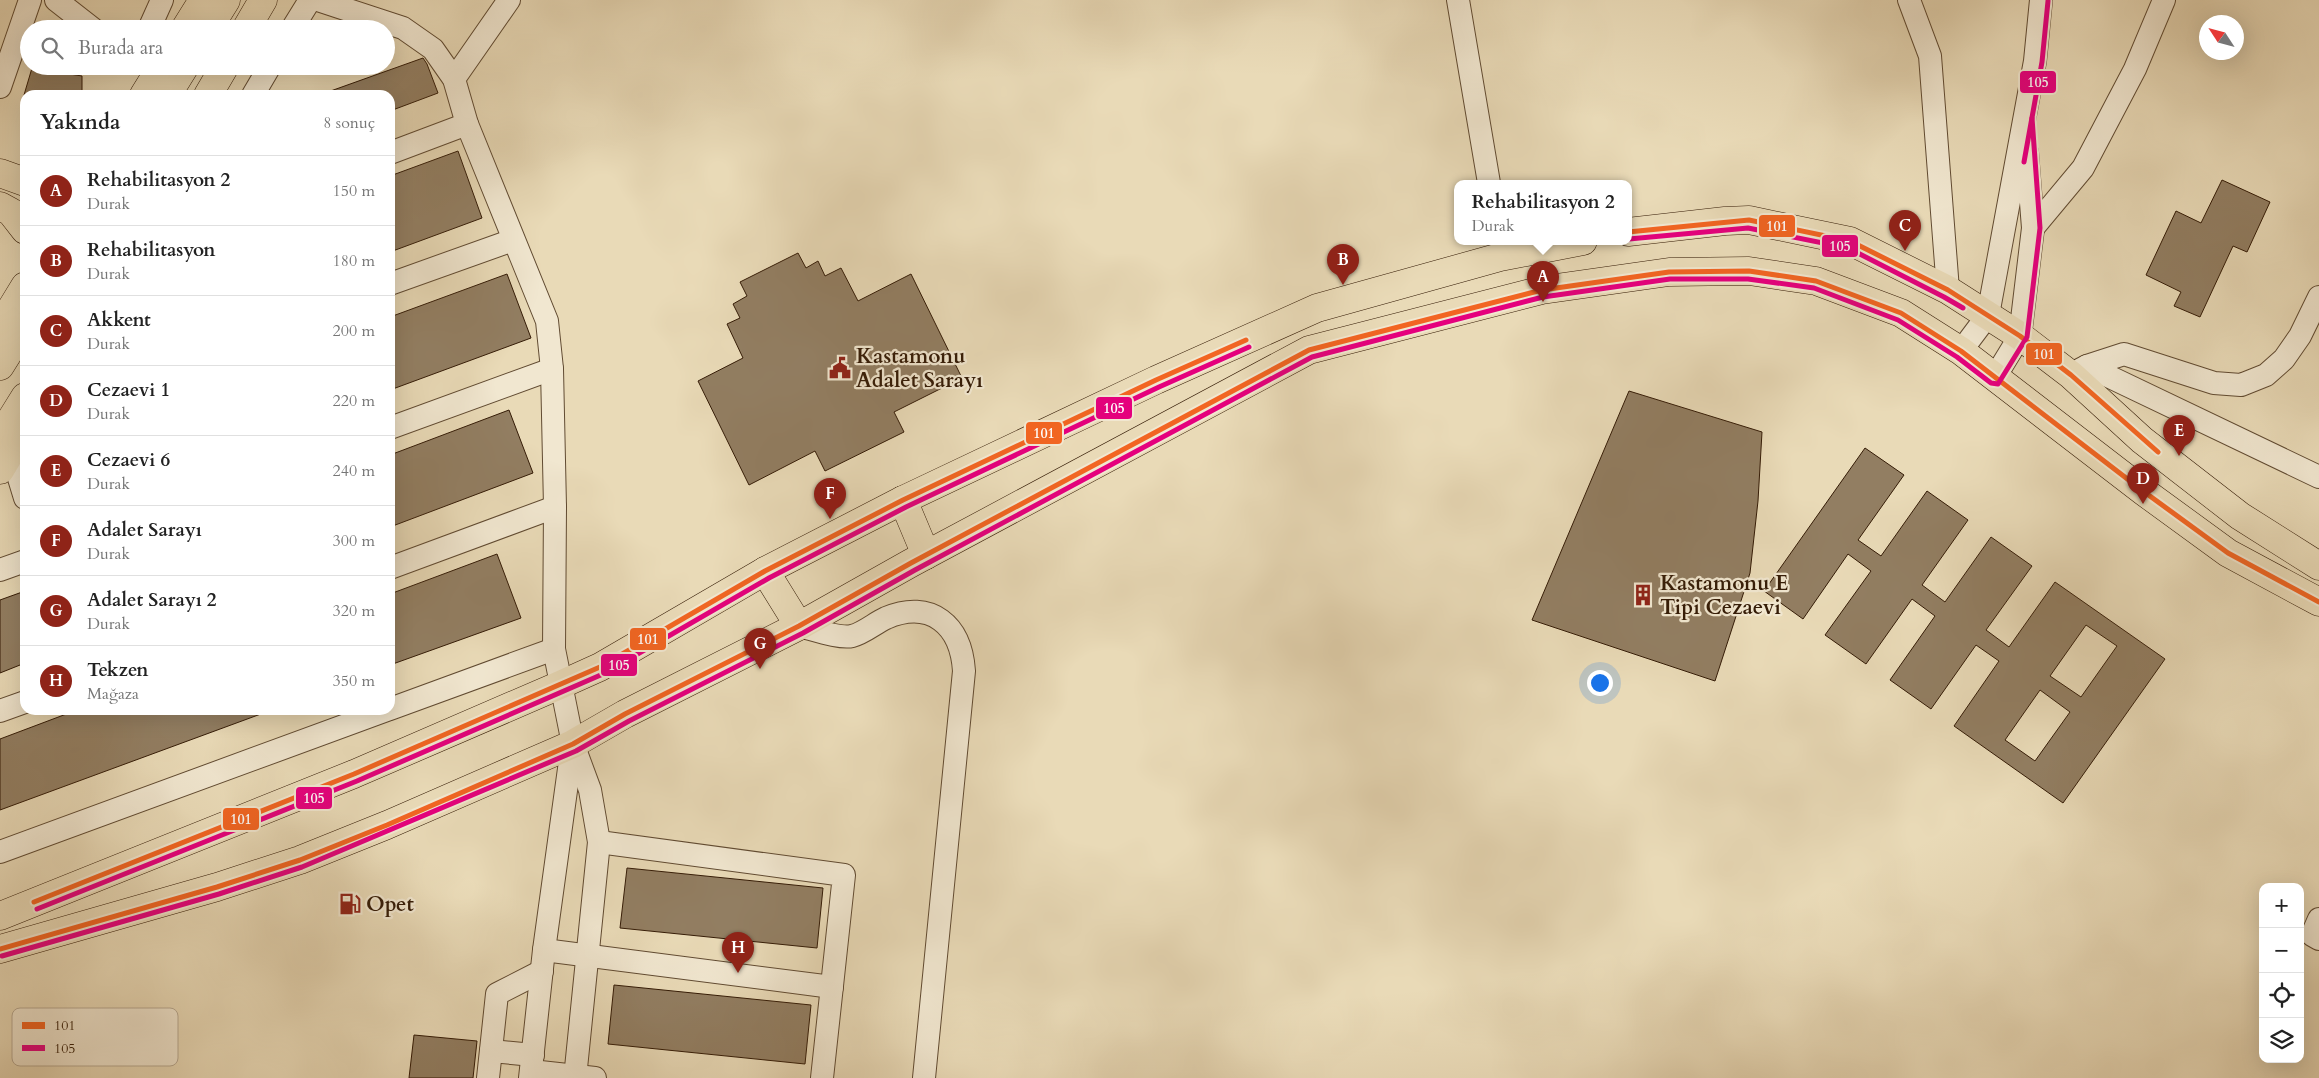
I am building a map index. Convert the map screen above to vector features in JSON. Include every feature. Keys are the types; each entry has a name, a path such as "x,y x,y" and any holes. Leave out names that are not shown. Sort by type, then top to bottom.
{"main road":[{"path":"191,20 203,0"},
{"path":"214,20 226,0"},
{"path":"251,20 263,0"},
{"path":"147,90 156,75"},
{"path":"170,90 179,75"},
{"path":"211,90 220,75"},
{"path":"0,173 20,180"},
{"path":"0,206 11,212 20,224"},
{"path":"1632,232 1725,220 1749,220 1850,241 1948,290 2020,336 2079,370 2142,440 2240,516 2319,566"},
{"path":"0,916 354,774 560,685 600,666 764,571 904,500 1156,380 1317,308 1499,249 1541,245"},
{"path":"0,949 217,887 300,860 572,744 625,714 800,626 926,555 1309,350 1542,290 1669,272 1758,272 1816,281 1901,313 1961,352 2143,491 2228,553 2319,602"},
{"path":"0,327 20,294"},
{"path":"0,366 20,334"},
{"path":"0,437 20,405"},
{"path":"0,470 20,436"},
{"path":"904,500 926,555"},
{"path":"764,571 800,626"}],"street":[{"path":"23,20 30,0"},
{"path":"56,0 82,20"},
{"path":"153,20 162,0"},
{"path":"298,20 310,0"},
{"path":"318,0 379,20"},
{"path":"454,79 509,0"},
{"path":"1458,0 1488,180"},
{"path":"1909,0 1930,56 1948,290"},
{"path":"1961,352 1988,316 2035,61 2041,0"},
{"path":"2033,228 2082,168 2134,69 2164,0"},
{"path":"395,25 403,28 433,49 454,79 467,124 547,321 552,369 556,507 554,649 572,744 590,790 600,842 587,954 581,1077 532,1068 491,1051"},
{"path":"0,87 20,29"},
{"path":"256,90 265,75"},
{"path":"1995,377 2020,336 2033,228 2025,118"},
{"path":"395,150 467,124"},
{"path":"395,282 513,240"},
{"path":"2079,370 2124,354 2214,383 2241,385 2266,375 2284,359 2300,336 2319,297"},
{"path":"395,426 552,369"},
{"path":"2079,370 2319,477"},
{"path":"395,566 556,507"},
{"path":"0,570 20,563"},
{"path":"800,626 842,637 852,636 900,613 916,611 942,620 955,636 963,656 963,681 924,1078"},
{"path":"395,708 554,649"},
{"path":"0,711 20,704"},
{"path":"0,852 375,715"},
{"path":"532,1068 543,960 572,744"},
{"path":"600,842 844,874 822,1078"},
{"path":"2319,919 2312,935 2319,938"},
{"path":"488,1078 497,994 543,960 587,954 832,987"}],"building":[{"path":"423,58 438,93 395,109 395,90 333,90 375,75 395,75 395,68"},
{"path":"30,75 82,76 82,90 25,90"},
{"path":"458,151 482,218 395,250 395,174"},
{"path":"2222,180 2270,202 2247,252 2233,246 2200,317 2174,306 2181,292 2146,275 2176,211 2201,223"},
{"name":"Kastamonu Adalet Sarayı","path":"798,253 806,268 818,261 825,276 841,268 858,301 911,274 962,378 894,412 904,432 825,471 815,451 749,485 698,381 743,358 727,324 740,318 733,304 747,296 740,282"},
{"path":"507,274 531,338 395,388 395,315"},
{"path":"1629,391 1762,432 1758,501 1750,573 1715,681 1532,620"},
{"path":"509,410 533,473 395,525 395,453"},
{"path":"1865,448 1904,475 1858,540 1881,556 1927,491 1968,520 1922,585 1945,602 1991,537 2032,566 1986,630 2009,647 2055,582 2165,659 2063,803 1954,726 1999,661 1976,645 1931,709 1890,680 1935,616 1912,599 1866,664 1825,635 1871,571 1848,554 1803,619 1764,591","holes":["2086,625 2117,646 2081,697 2050,676","2040,690 2070,712 2035,761 2005,740"]},
{"path":"497,554 521,618 395,663 395,592"},
{"path":"20,593 20,665 0,673 0,600"},
{"path":"64,715 258,715 0,810 0,739"},
{"path":"627,868 823,888 817,948 620,928"},
{"path":"614,985 811,1005 805,1064 608,1044"},
{"path":"414,1035 477,1041 473,1078 409,1078"}],"transit line":[{"name":"105","path":"2024,162 2042,62 2048,1"},
{"name":"105","path":"2,956 219,894 302,867 576,751 629,721 803,633 915,570 1312,357 1543,297 1670,279 1748,279 1814,288 1898,320 1957,357 1991,383 1998,384 2027,337 2040,228 2032,118"},
{"name":"101","path":"1632,232 1749,220 1850,241 1948,290 2020,336 2071,375 2158,452"},
{"name":"105","path":"1632,239 1748,228 1848,248 1963,308"},
{"name":"101","path":"0,949 217,887 300,860 387,825 573,744 625,714 799,626 911,563 1309,350 1542,290 1669,272 1749,271 1816,281 1901,313 1961,351 2143,491 2228,553 2319,602"},
{"name":"101","path":"34,902 354,774 600,667 765,571 903,500 1156,380 1246,340"},
{"name":"105","path":"37,909 357,781 603,674 769,578 906,507 1159,387 1249,347"}],"place":[{"name":"Akkent","path":"1905,251"},
{"name":"Rehabilitasyon","path":"1343,285"},
{"name":"Rehabilitasyon 2","path":"1543,302"},
{"name":"Kastamonu Adalet Sarayı","path":"840,368"},
{"name":"Cezaevi 6","path":"2179,456"},
{"name":"Cezaevi 1","path":"2143,504"},
{"name":"Adalet Sarayı","path":"830,519"},
{"name":"Kastamonu E Tipi Cezaevi","path":"1643,595"},
{"name":"Adalet Sarayı 2","path":"760,669"},
{"name":"Opet","path":"350,904"},
{"name":"Tekzen","path":"738,973"}]}
